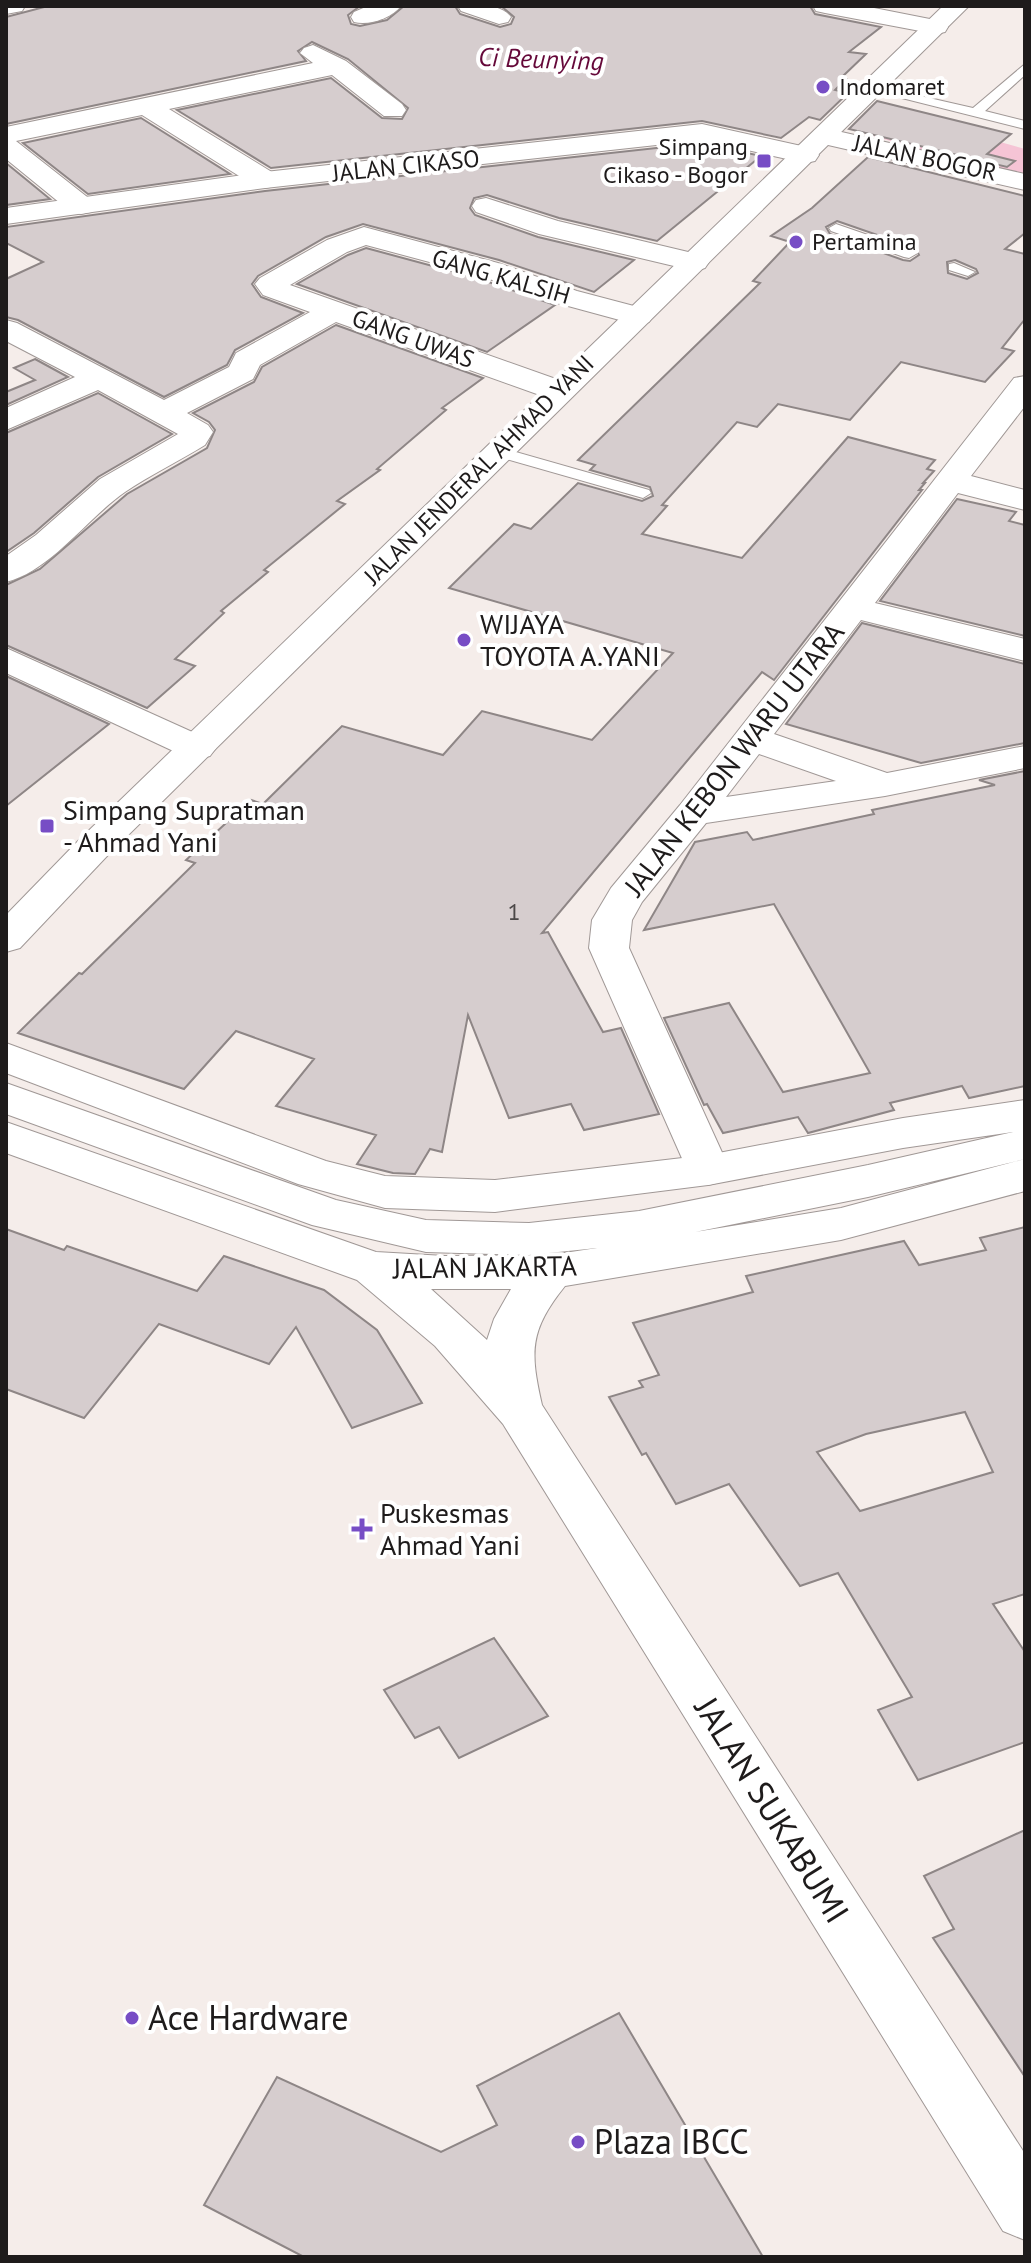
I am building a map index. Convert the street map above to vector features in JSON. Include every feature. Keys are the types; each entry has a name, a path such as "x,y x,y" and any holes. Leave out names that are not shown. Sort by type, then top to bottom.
{"street":[{"path":"6,7 13,6"},
{"path":"363,17 389,6"},
{"path":"470,6 499,17"},
{"path":"825,6 946,17"},
{"path":"884,6 946,17"},
{"name":"JALAN JENDERAL AHMAD YANI","path":"6,939 94,847 946,17"},
{"path":"307,50 337,66 393,110"},
{"path":"6,135 337,66"},
{"path":"145,105 265,180"},
{"name":"JALAN CIKASO","path":"6,216 265,180 702,132 815,145"},
{"name":"JALAN BOGOR","path":"815,145 1025,182"},
{"path":"6,146 81,206"},
{"path":"486,206 549,228 695,262"},
{"name":"GANG KALSIH","path":"270,284 337,246 364,236 488,269 567,297 638,316"},
{"name":"GANG UWAS","path":"270,284 273,289 559,391"},
{"path":"172,416 242,372 247,360 335,310"},
{"path":"6,329 197,432 194,438 112,486 48,542 6,572"},
{"path":"6,420 97,379"},
{"name":"JALAN KEBON WARU UTARA","path":"708,1170 609,948 612,920 625,897 694,813 950,481 1019,401"},
{"path":"950,481 1025,500"},
{"path":"853,608 1025,650"},
{"path":"6,659 197,748"},
{"path":"751,739 885,785"},
{"path":"694,813 885,785 1025,757"},
{"path":"6,1057 314,1173 385,1192 495,1196 708,1170 903,1133 1025,1115"},
{"name":"JALAN JAKARTA","path":"6,1098 328,1214 426,1236 529,1239 639,1227 1025,1144"},
{"name":"JALAN JAKARTA","path":"6,1137 373,1268 445,1273 551,1272 841,1224 1025,1175"},
{"name":"JALAN SUKABUMI","path":"373,1268 415,1298 454,1332 489,1370 520,1411 1025,2210"},
{"name":"JALAN SUKABUMI","path":"520,1411 508,1374 510,1337 525,1302 551,1272"}],"lane":[{"path":"976,113 1025,68"},
{"path":"872,89 1025,125"},
{"path":"836,228 909,254"},
{"path":"498,452 643,493"}],"building":[{"path":"48,6 360,6 348,15 351,24 360,26 387,20 404,6 455,6 460,14 500,27 511,24 514,17 501,6 810,6 815,14 881,27 849,52 866,54 841,78 846,79 835,90 848,93 820,120 809,117 781,138 702,121 271,168 177,110 331,78 382,118 402,119 408,108 348,59 312,42 298,51 306,61 6,124 6,17"},
{"path":"877,101 1011,134 987,154 1015,161 1007,167 849,129"},
{"path":"141,118 230,174 88,194 23,143"},
{"path":"702,143 761,156 657,241 559,218 487,195 474,198 470,208 475,215 538,237 634,260 594,292 499,260 363,224 326,237 258,276 252,284 261,297 303,313 235,350 227,365 164,397 18,320 6,317 6,279 43,262 6,243 6,227 265,191"},
{"path":"868,157 1025,196 1025,233 1005,249 1025,254 1025,319 1002,348 1014,351 985,382 901,362 850,420 778,404 757,427 737,422 662,505 667,506 642,534 742,558 848,437 935,460 927,469 934,471 919,490 922,490 774,680 762,672 542,933 548,932 603,1032 621,1028 659,1114 584,1130 571,1104 509,1118 468,1015 442,1152 430,1149 415,1174 393,1173 357,1164 376,1135 276,1106 314,1059 236,1031 184,1089 18,1033 195,863 186,860 251,800 263,804 342,726 443,755 482,711 592,740 673,653 449,588 514,524 531,529 578,483 642,501 653,496 650,487 590,470 595,465 578,460 760,283 753,281 790,242 771,236 812,208","holes":["837,221 915,248 919,255 910,261 903,260 830,234 826,227","955,260 976,269 978,273 967,279 948,273 947,262"]},
{"path":"6,163 50,199 6,205"},
{"path":"366,248 477,278 555,305 487,352 297,284"},
{"path":"336,325 483,378 442,408 446,410 377,469 380,470 337,501 345,504 264,570 268,572 221,611 224,613 175,659 195,666 147,708 6,645 6,585 40,569 127,494 207,448 215,430 209,422 193,413 254,382 262,367"},
{"path":"35,359 68,377 6,405 6,392 35,380 14,368"},
{"path":"98,393 172,434 98,477 34,533 6,552 6,433"},
{"path":"957,499 1016,512 1009,521 1025,525 1025,636 880,601"},
{"path":"862,623 1025,664 1025,743 921,763 786,724"},
{"path":"6,676 109,724 6,806"},
{"path":"1025,771 1025,1086 969,1098 962,1086 890,1103 894,1110 808,1133 798,1117 723,1133 707,1104 704,1105 664,1018 729,1003 783,1092 870,1073 774,904 644,930 695,842 747,832 753,840 874,814 872,810 995,785 979,780"},
{"path":"1025,1227 1025,1594 993,1604 1025,1652 1025,1742 918,1780 878,1710 912,1697 838,1573 800,1586 729,1484 676,1504 646,1453 642,1455 609,1397 643,1387 639,1381 659,1375 633,1323 753,1292 746,1276 904,1241 919,1265 986,1250 980,1238","holes":["965,1412 993,1472 860,1511 817,1452 866,1434"]},
{"path":"6,1229 64,1250 67,1246 197,1291 224,1256 324,1290 377,1330 422,1403 352,1428 296,1327 269,1364 159,1324 84,1418 6,1389"},
{"path":"494,1638 548,1716 459,1758 439,1727 415,1738 384,1690"},
{"path":"1025,1830 1025,2077 933,1938 954,1929 924,1876"},
{"name":"Plaza IBCC","path":"619,2013 763,2257 304,2257 204,2205 277,2077 441,2152 497,2125 477,2086"}],"waterway":[{"name":"Ci Beunying","path":"890,126 1025,164"}],"place":[{"name":"Indomaret","path":"823,87"},
{"name":"Simpang Cikaso - Bogor","path":"764,161"},
{"name":"Pertamina","path":"796,242"},
{"name":"WIJAYA TOYOTA A.YANI","path":"464,640"},
{"name":"Simpang Supratman - Ahmad Yani","path":"47,826"},
{"name":"Puskesmas Ahmad Yani","path":"362,1529"},
{"name":"Ace Hardware","path":"132,2018"},
{"name":"Plaza IBCC","path":"578,2142"}]}
